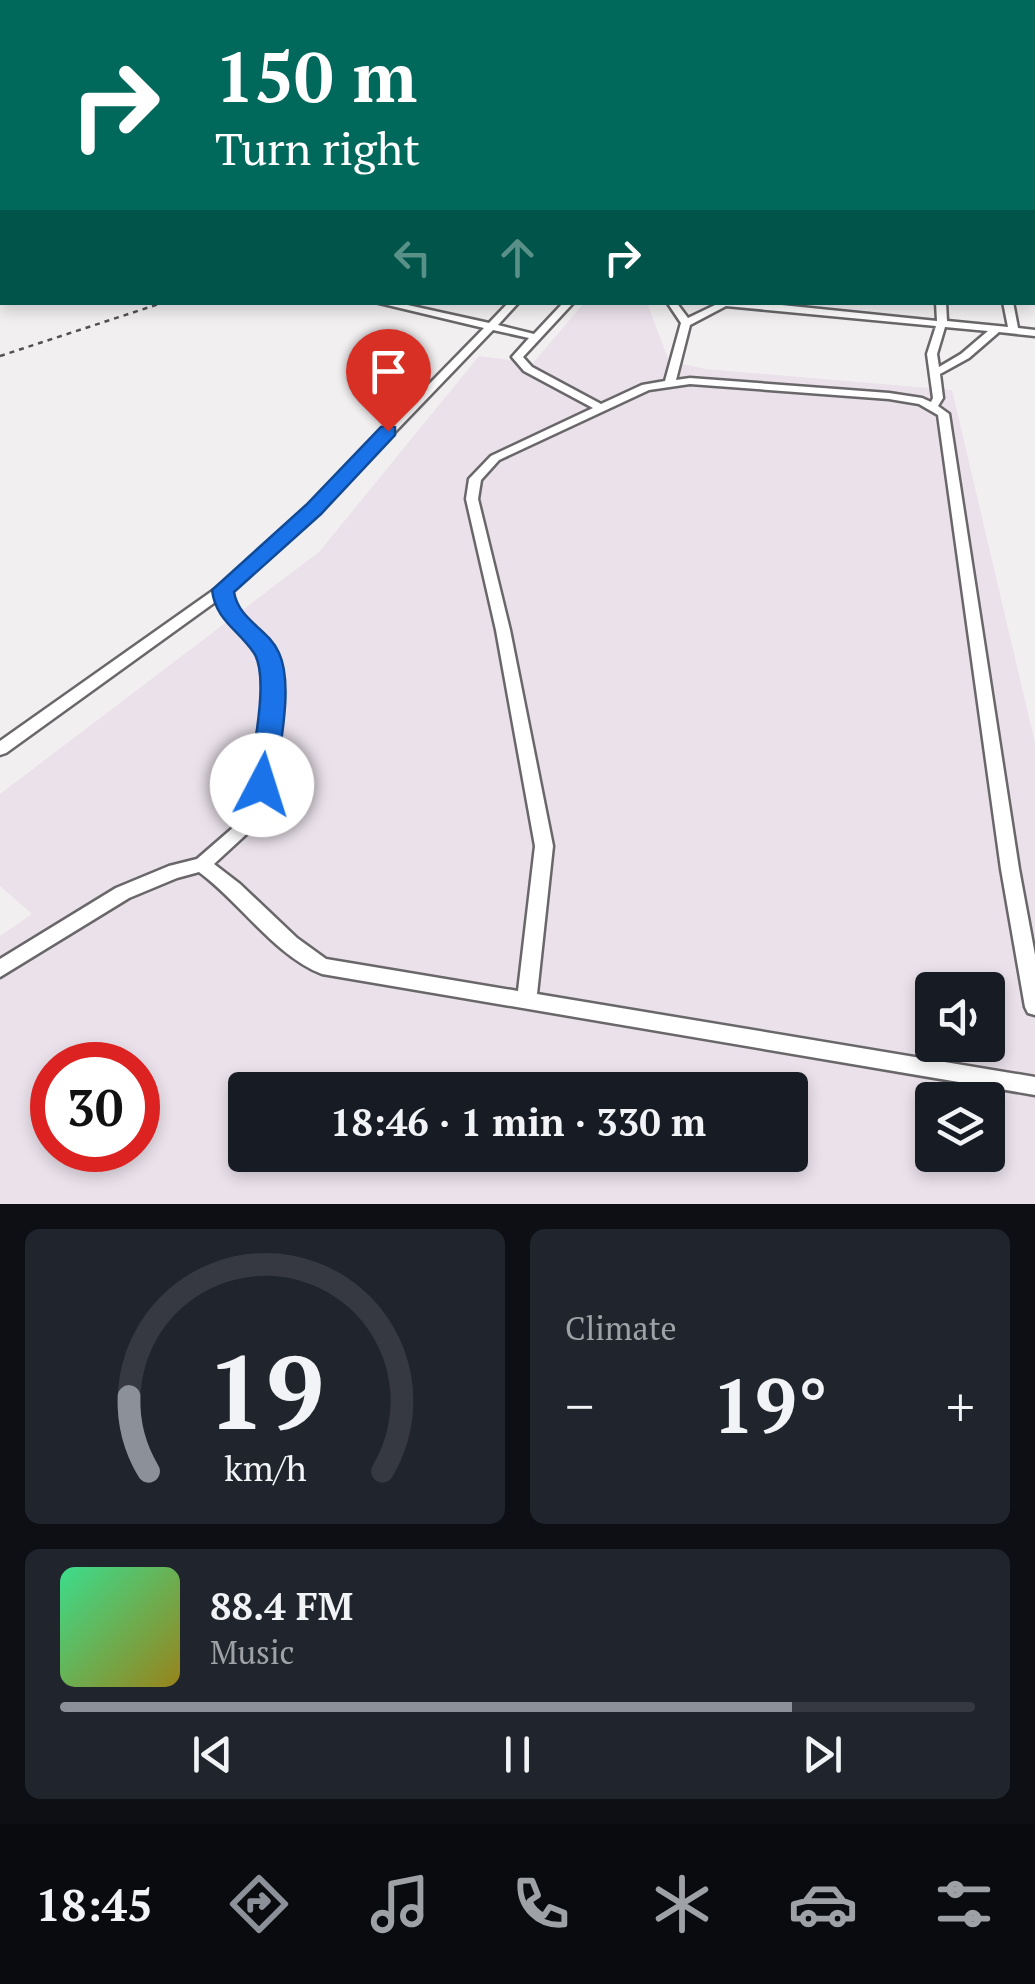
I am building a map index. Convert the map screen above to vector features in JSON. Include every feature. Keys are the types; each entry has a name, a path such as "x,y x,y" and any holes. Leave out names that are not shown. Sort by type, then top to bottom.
{"street":[{"path":"394,305 536,337"},
{"path":"0,749 223,590 314,510 512,305"},
{"path":"567,305 519,352 519,363 601,408"},
{"path":"674,305 686,322"},
{"path":"670,381 686,322 716,305"},
{"path":"768,305 1035,333"},
{"path":"934,405 938,398 934,340 942,322 941,305"},
{"path":"1009,305 1013,330"},
{"path":"937,372 965,356 998,328"},
{"path":"528,997 544,846 503,630 472,499 475,478 495,458 646,387 670,381 889,396 934,405 943,414 1010,869 1035,1006"},
{"path":"0,969 130,890 179,869 202,865 257,817 262,805 264,743 274,680 268,653 226,609 223,590"},
{"path":"202,865 242,896 300,954 322,966 528,997 807,1050 1035,1086"}],"shaded area":[{"path":"582,305 648,305 669,361 705,369 952,390 1035,743 1035,1204 0,1204 0,936 32,914 0,886 0,794 319,552 479,356 533,363"}],"railway":[{"path":"0,356 156,305"}],"route":[{"path":"262,785 274,680 268,653 226,609 223,590 314,510 388,431"}]}
